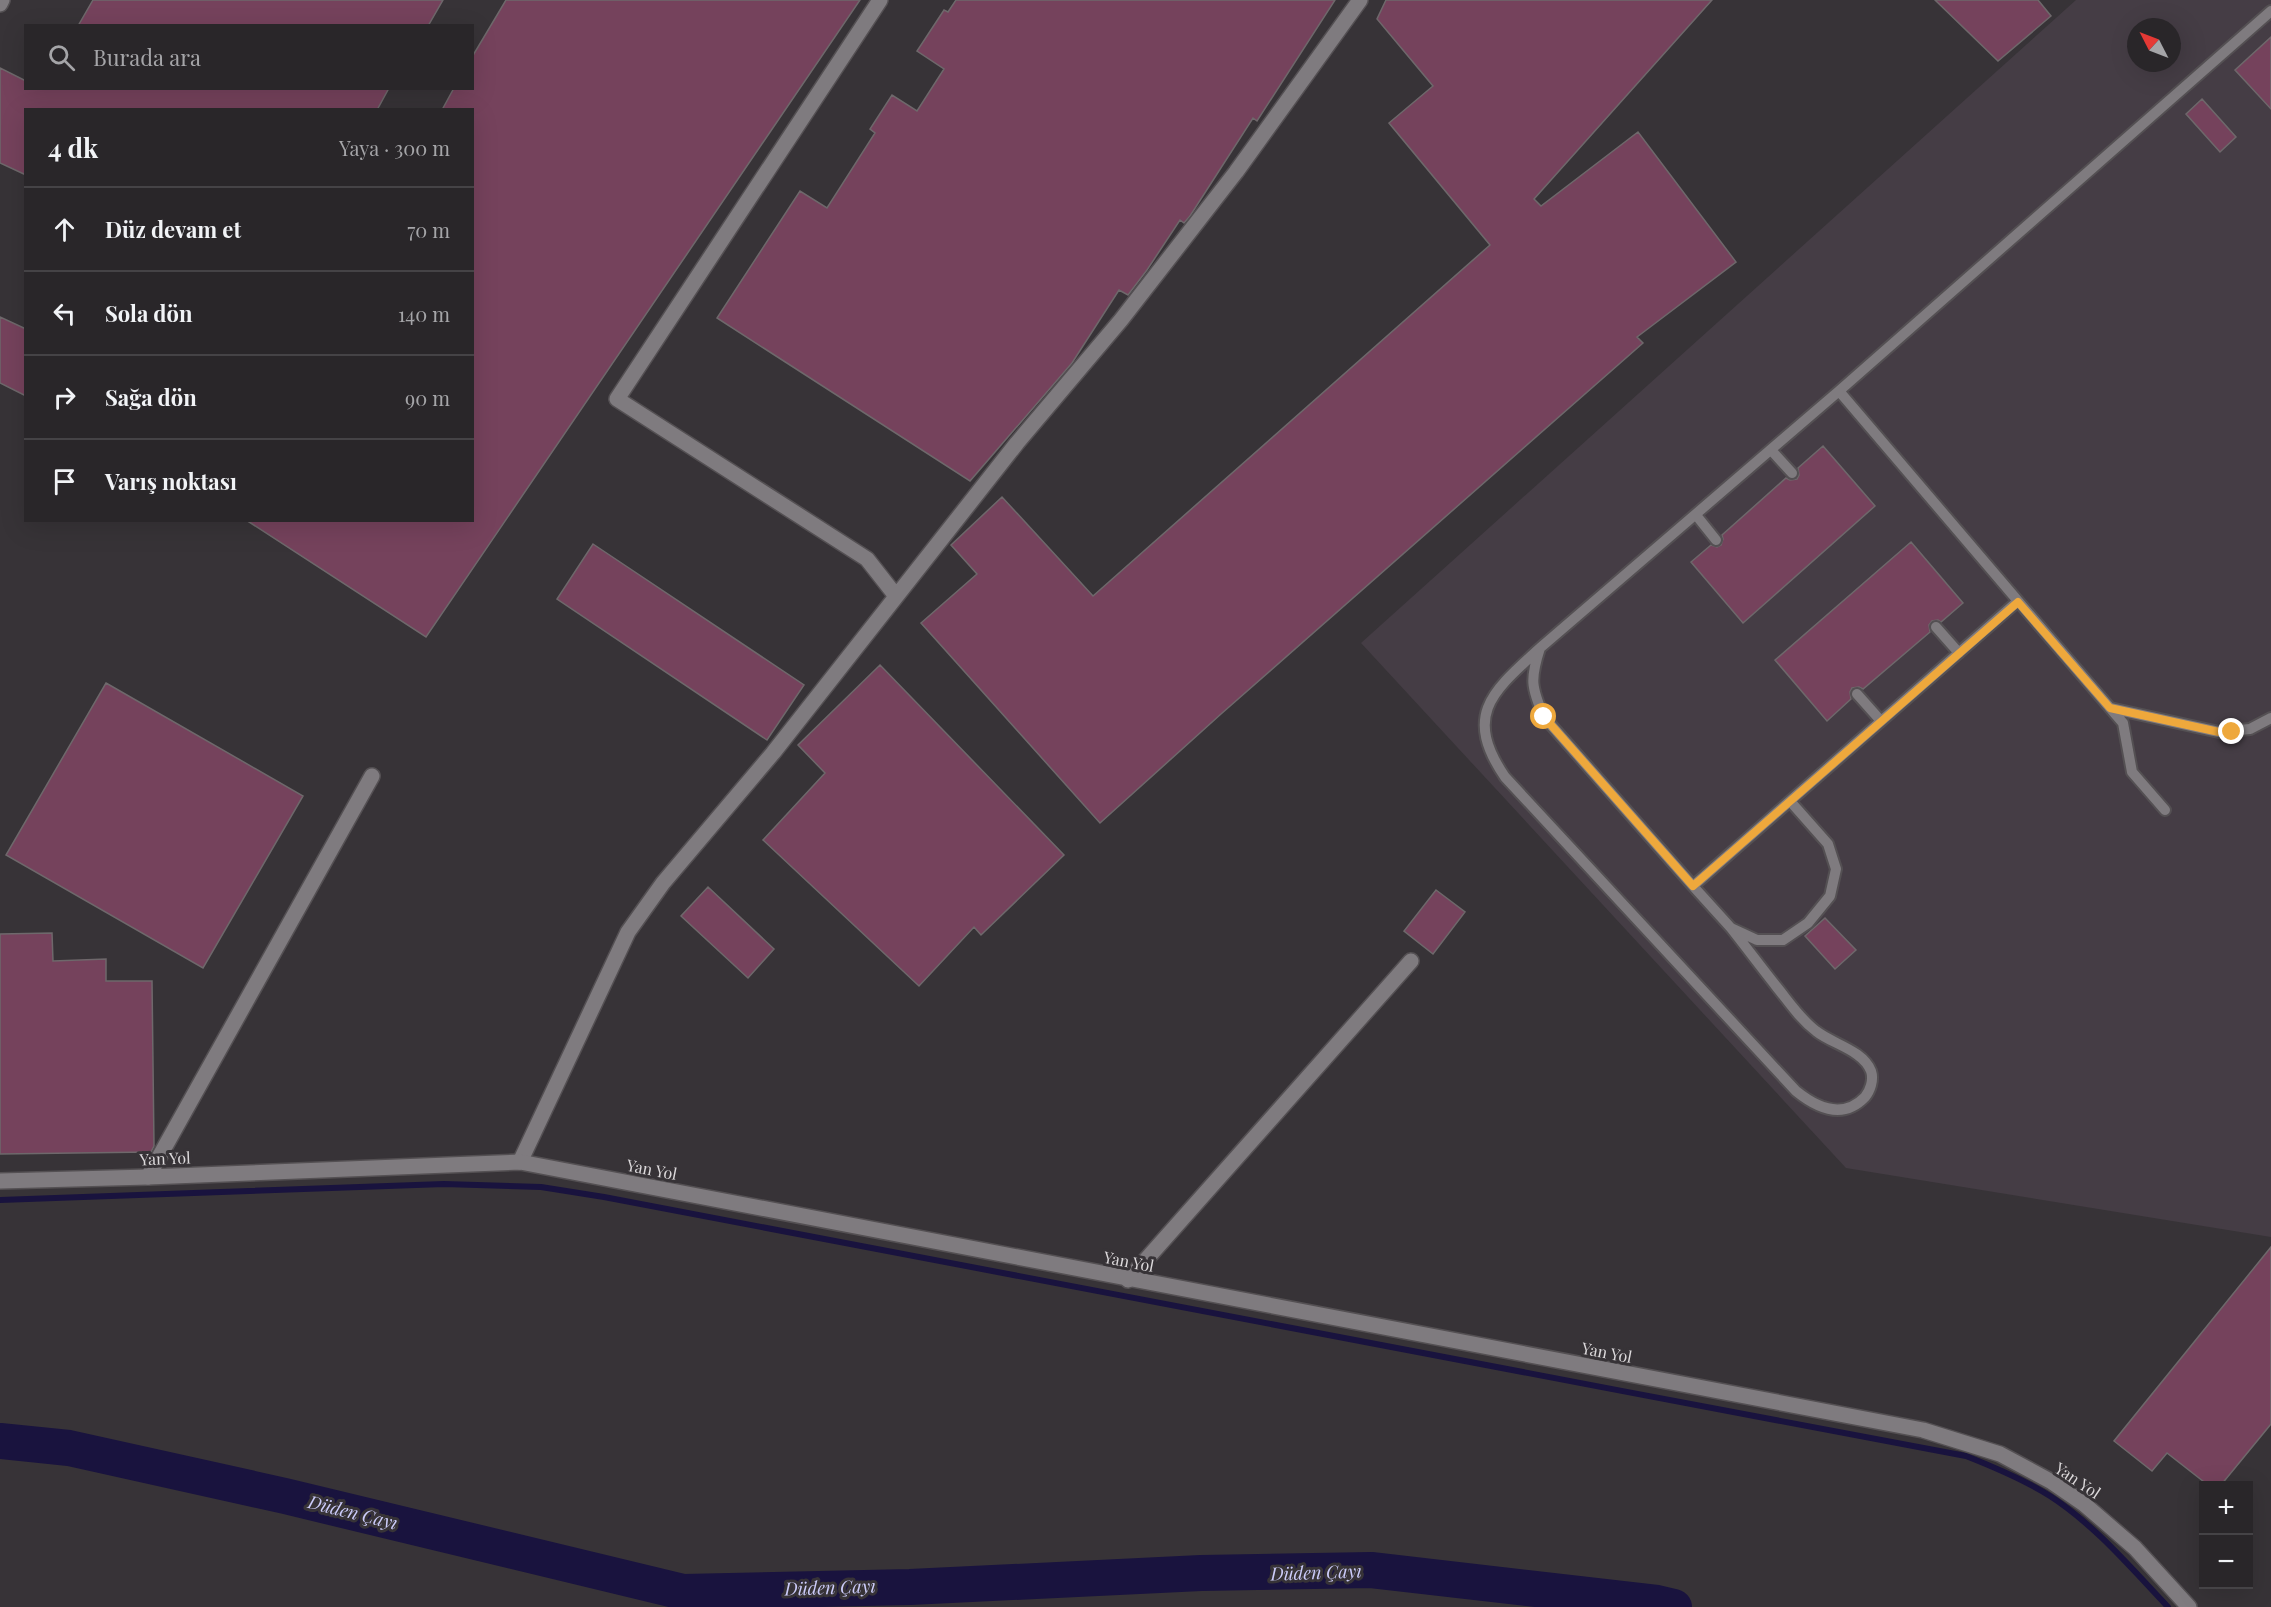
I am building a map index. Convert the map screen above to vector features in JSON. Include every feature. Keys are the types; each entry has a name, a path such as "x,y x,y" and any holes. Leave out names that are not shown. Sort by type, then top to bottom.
{"street":[{"path":"0,4 2,0"},
{"path":"880,0 617,399 867,559 897,596"},
{"path":"520,1162 628,932 663,883 773,753 1017,443 1121,320 1229,182 1360,0"},
{"path":"148,1177 372,776"},
{"path":"1128,1280 1411,962"},
{"name":"Yan Yol","path":"0,1181 520,1162 1128,1280 1923,1430 1971,1443 2000,1454 2052,1482 2084,1504 2135,1548 2189,1607"}],"lane":[{"path":"1540,648 1532,681 1544,717 1731,928 1800,1018 1826,1038 1855,1053 1864,1061 1871,1071 1872,1083 1868,1094 1859,1103 1848,1109 1835,1110 1809,1101 1796,1090 1505,777 1491,756 1486,740 1486,712 1498,688 1540,648 1839,391 2271,11"},
{"path":"1839,391 2123,723 2132,772 2165,810"},
{"path":"1771,450 1792,473"},
{"path":"1696,515 1716,540"},
{"path":"1693,886 2018,602"},
{"path":"1936,627 1959,653"},
{"path":"1857,694 1881,721"},
{"path":"2110,708 2219,732 2250,729 2271,718"},
{"path":"1731,928 1757,940 1783,939 1808,923 1830,896 1836,869 1828,844 1790,801"}],"shaded area":[{"path":"2076,0 2271,0 2271,1237 1846,1168 1361,643"}],"building":[{"path":"93,0 443,0 429,24 79,24"},
{"path":"506,0 860,0 426,637 249,522 474,522 474,108 443,108 453,90 474,90 474,54"},
{"path":"956,0 1335,0 1257,121 1253,118 1190,216 1184,223 1180,220 1128,295 1119,290 1072,363 970,481 717,318 800,191 827,208 875,133 870,129 892,95 917,111 944,69 917,51 944,10 948,12"},
{"path":"1386,0 1712,0 1534,199 1541,206 1638,132 1736,262 1637,337 1643,343 1100,823 921,623 977,574 951,545 1002,497 1093,596 1490,245 1389,123 1433,86 1377,19"},
{"path":"1935,0 2038,0 2051,16 1998,61"},
{"path":"2271,37 2271,109 2235,70"},
{"path":"0,68 24,80 24,90 388,90 378,108 24,108 24,174 0,163"},
{"path":"2202,99 2236,137 2220,152 2186,114"},
{"path":"0,317 24,328 24,395 0,383"},
{"path":"1823,446 1875,506 1743,623 1691,562 1711,545 1717,547 1721,545 1722,535 1786,478 1797,479 1798,468"},
{"path":"1911,542 1963,603 1941,622 1932,621 1929,625 1930,632 1863,689 1852,688 1851,699 1827,721 1775,660"},
{"path":"593,544 804,685 767,740 557,599"},
{"path":"880,665 1064,855 981,935 974,927 919,986 763,840 825,773 798,745"},
{"path":"106,683 303,796 203,968 6,855"},
{"path":"708,887 774,949 748,978 681,916"},
{"path":"1436,890 1465,912 1433,954 1404,931"},
{"path":"1825,918 1856,950 1835,969 1805,936"},
{"path":"52,933 53,961 106,959 106,981 152,981 154,1146 151,1152 0,1154 0,934"},
{"path":"2271,1247 2271,1424 2224,1481 2203,1481 2167,1453 2152,1471 2114,1441"}],"waterway":[{"path":"0,1200 444,1184 541,1187 604,1197 1966,1456 2029,1484 2066,1507 2112,1548 2168,1607"},
{"name":"Düden Çayı","path":"0,1441 69,1448 285,1496 683,1592 910,1587 1201,1573 1371,1570 1657,1603 1674,1607"}],"route":[{"path":"1544,717 1693,886 2018,602 2110,708 2219,732 2232,732"}]}
